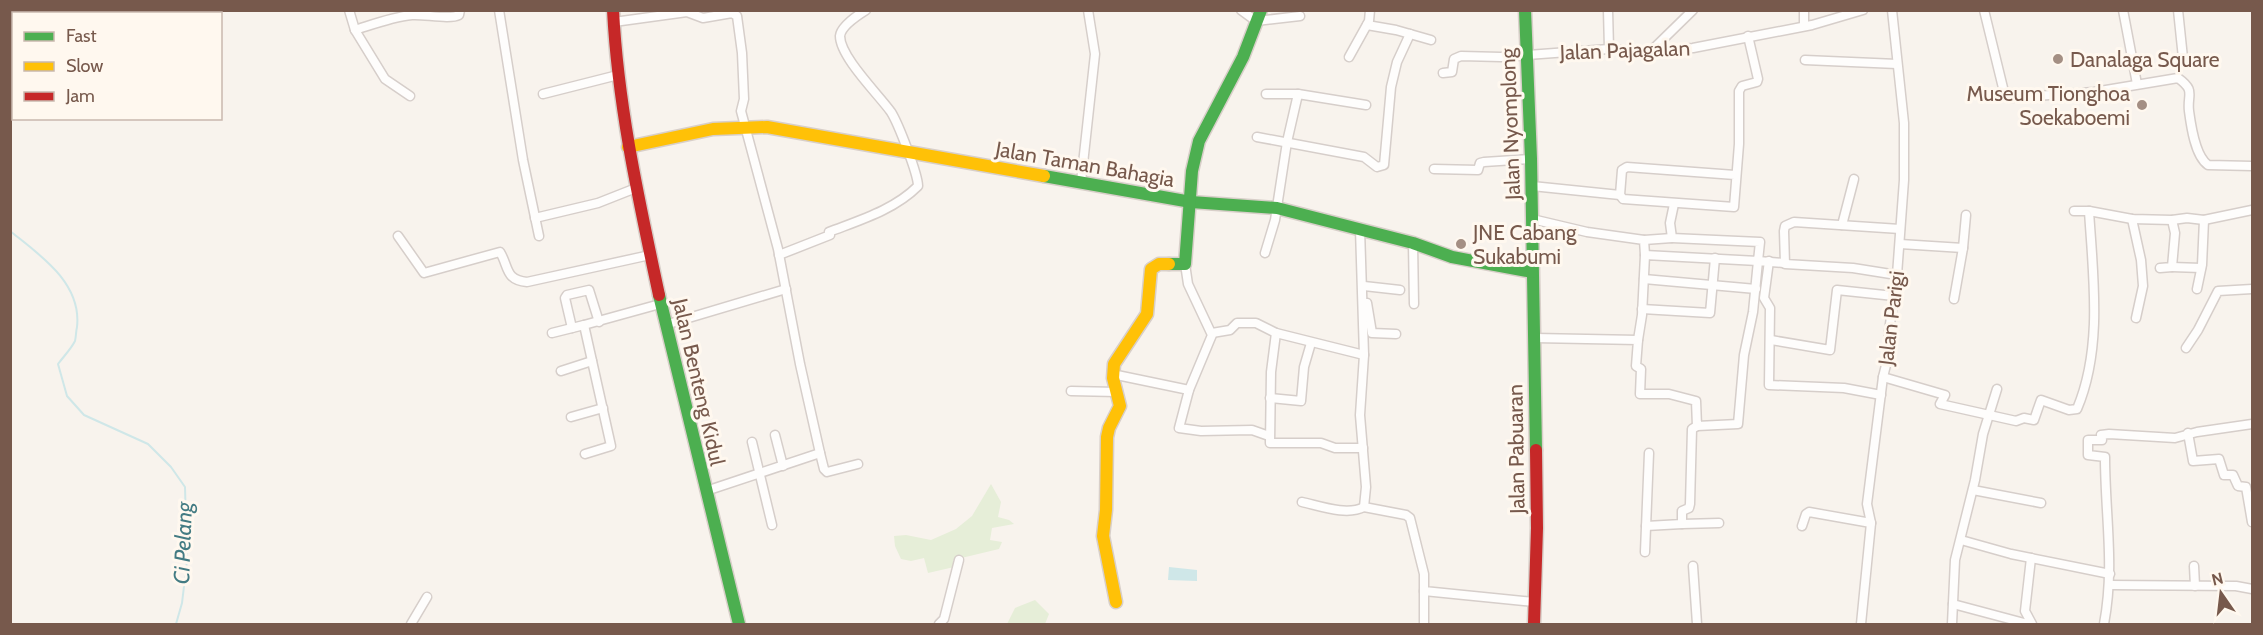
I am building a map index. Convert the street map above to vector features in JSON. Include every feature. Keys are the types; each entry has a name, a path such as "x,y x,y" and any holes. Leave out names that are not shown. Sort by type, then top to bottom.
{"street":[{"path":"349,10 355,30 386,79 410,96"},
{"path":"355,30 401,16 456,17 460,10"},
{"path":"499,10 523,160 538,236"},
{"path":"779,255 812,243 830,235 829,232 890,207 917,188 919,182 894,116 851,61 840,38 845,27 866,10"},
{"path":"1081,182 1095,54 1088,10"},
{"path":"1241,10 1258,16 1300,16"},
{"path":"1349,57 1367,25 1371,16 1370,10"},
{"name":"Jalan Nyomplong","path":"1525,10 1532,159 1532,272"},
{"path":"1608,10 1610,49"},
{"path":"1650,52 1693,10"},
{"path":"1804,10 1804,26"},
{"name":"Jalan Pajagalan","path":"1443,73 1452,72 1454,59 1461,56 1527,55 1610,49 1650,52 1693,48 1804,26 1863,10"},
{"name":"Jalan Parigi","path":"1860,624 1871,523 1867,504 1883,377 1889,353 1889,331 1900,244 1904,172 1904,123 1892,10"},
{"path":"1984,10 2004,92 2008,98 2094,92 2177,78 2187,83 2191,98 2189,109 2201,159 2208,165 2253,166"},
{"path":"2123,10 2138,84"},
{"path":"2178,10 2183,58"},
{"path":"613,16 691,12 703,18 736,12 742,53 744,99 741,111 779,255 824,469 828,472 858,464"},
{"name":"Jalan Benteng Kidul","path":"613,16 618,75 636,188 660,304 738,624"},
{"path":"1258,16 1243,57 1199,141 1192,171 1185,264 1188,284 1212,333 1190,390 1179,430 1252,430 1269,436"},
{"path":"1367,25 1431,40"},
{"path":"1257,137 1364,158 1377,167 1384,165 1391,87 1397,62 1410,34"},
{"path":"1532,186 1620,195 1623,199 1734,207 1739,144 1740,88 1754,84 1758,79 1748,36"},
{"path":"1805,60 1898,64"},
{"path":"543,94 618,75"},
{"path":"1266,94 1298,94 1366,105"},
{"path":"1265,253 1277,208 1287,142 1298,94"},
{"name":"Jalan Taman Bahagia","path":"628,147 683,134 744,126 767,127 1191,202 1277,208 1413,243 1452,257 1532,272"},
{"path":"1434,169 1478,170 1480,163 1484,162 1532,159"},
{"path":"1620,195 1623,170 1627,166 1736,175"},
{"path":"1842,225 1854,179"},
{"path":"535,218 598,203 636,188"},
{"path":"1672,238 1670,224 1674,204"},
{"path":"2073,211 2090,210 2132,219 2204,220 2253,210"},
{"path":"1883,377 1945,395 1940,404 2016,421 2024,418 2034,420 2041,400 2069,410 2077,409 2091,360 2093,292 2090,210"},
{"path":"1954,299 1966,216"},
{"path":"1533,219 1587,232 1644,240 1672,238 1760,242 1756,289 1744,356 1738,424 1697,426 1692,429 1690,504 1689,508 1682,511 1682,524"},
{"path":"2132,219 2141,260 2143,286 2136,318"},
{"path":"2172,220 2175,232 2172,267"},
{"path":"2197,289 2201,268 2204,220"},
{"path":"1784,263 1785,226 1794,222 1900,229"},
{"path":"1362,229 1364,286 1372,333 1396,334"},
{"path":"1362,229 1364,355 1360,415 1366,487 1364,507"},
{"path":"398,236 424,273 500,252 510,275 515,280 527,282 650,255"},
{"path":"1644,240 1644,279 1636,366 1641,369 1640,393 1669,394 1696,401 1697,426"},
{"path":"1413,243 1414,304"},
{"path":"1900,244 1963,248"},
{"path":"1645,255 1769,261 1784,263 1788,266 1853,268 1897,275"},
{"path":"1642,309 1710,313 1715,258"},
{"path":"1769,261 1764,298 1770,308 1768,385 1844,388 1881,395"},
{"path":"1116,602 1103,536 1106,510 1107,437 1119,409 1112,374 1116,357 1147,314 1151,269 1159,264 1185,264"},
{"path":"2160,268 2201,268"},
{"name":"Jalan Pabuaran","path":"1532,272 1537,528 1534,624"},
{"path":"1644,279 1756,289"},
{"path":"1364,286 1400,290"},
{"path":"665,325 786,289"},
{"path":"2186,348 2218,291 2253,289"},
{"path":"572,328 565,296 585,290 591,293 598,322"},
{"path":"1770,340 1830,350 1837,290 1894,296"},
{"path":"552,333 660,304"},
{"path":"1212,333 1230,330 1237,323 1256,323 1276,333 1364,355"},
{"path":"584,325 611,446 585,454"},
{"path":"1276,333 1270,398 1270,443 1321,443 1335,448 1363,448"},
{"path":"1535,338 1638,340"},
{"path":"1270,398 1301,401 1304,367 1311,343"},
{"path":"561,371 592,361"},
{"path":"1112,374 1190,390"},
{"path":"1952,624 1955,560 1973,490 1979,453 1997,389"},
{"path":"1071,391 1117,392"},
{"path":"571,417 603,408"},
{"path":"2104,624 2110,585 2105,457 2088,455 2088,440 2102,440 2101,435 2109,434 2175,438 2188,433 2253,424"},
{"path":"2188,433 2193,461 2220,459 2224,475 2233,475 2239,487 2246,487 2253,522"},
{"path":"775,435 783,466"},
{"path":"752,441 772,525"},
{"path":"706,491 820,453"},
{"path":"1645,552 1649,453"},
{"path":"1973,490 2041,503"},
{"path":"1302,502 1335,509 1353,510 1364,507 1406,515 1410,518 1424,574 1424,624"},
{"path":"1802,526 1809,512 1871,523"},
{"path":"1646,526 1719,523"},
{"path":"1961,540 2031,558 2110,574"},
{"path":"2030,624 2025,611 2031,558"},
{"path":"939,624 944,619 959,560"},
{"path":"1693,566 1697,624"},
{"path":"2194,566 2195,586"},
{"path":"2110,585 2253,589"},
{"path":"1424,591 1533,602"},
{"path":"411,624 427,597"},
{"path":"1953,604 2030,624"}],"green space":[{"path":"991,484 1001,502 998,517 1014,524 992,528 990,540 1002,542 999,549 953,560 954,567 928,573 924,558 911,561 901,559 895,546 894,536 906,535 931,540 956,529 972,516"},
{"path":"1035,600 1049,614 1045,624 1007,624 1015,608"}],"water":[{"path":"1169,567 1197,570 1197,581 1168,580"}],"waterway":[{"name":"Ci Pelang","path":"10,231 46,260 66,284 73,297 77,311 75,341 58,364 67,396 84,415 148,444 171,467 185,487 187,561 182,603 176,624"}],"traffic: fast":[{"path":"1169,264 1185,264 1192,171 1199,141 1243,57 1261,10"},
{"path":"1525,10 1531,159 1536,450"},
{"path":"1044,176 1191,202 1277,208 1413,243 1452,257 1532,272"},
{"path":"659,295 739,624"}],"traffic: slow":[{"path":"628,147 713,129 767,127 1044,176"},
{"path":"1116,602 1103,536 1106,510 1107,437 1120,406 1113,378 1114,364 1147,314 1151,269 1159,264 1169,264"}],"traffic: jam":[{"path":"613,10 624,118 659,295"},
{"path":"1534,624 1537,528 1536,450"}],"place":[{"name":"Danalaga Square","path":"2058,59"},
{"name":"Museum Tionghoa Soekaboemi","path":"2142,105"},
{"name":"JNE Cabang Sukabumi","path":"1461,244"}]}
